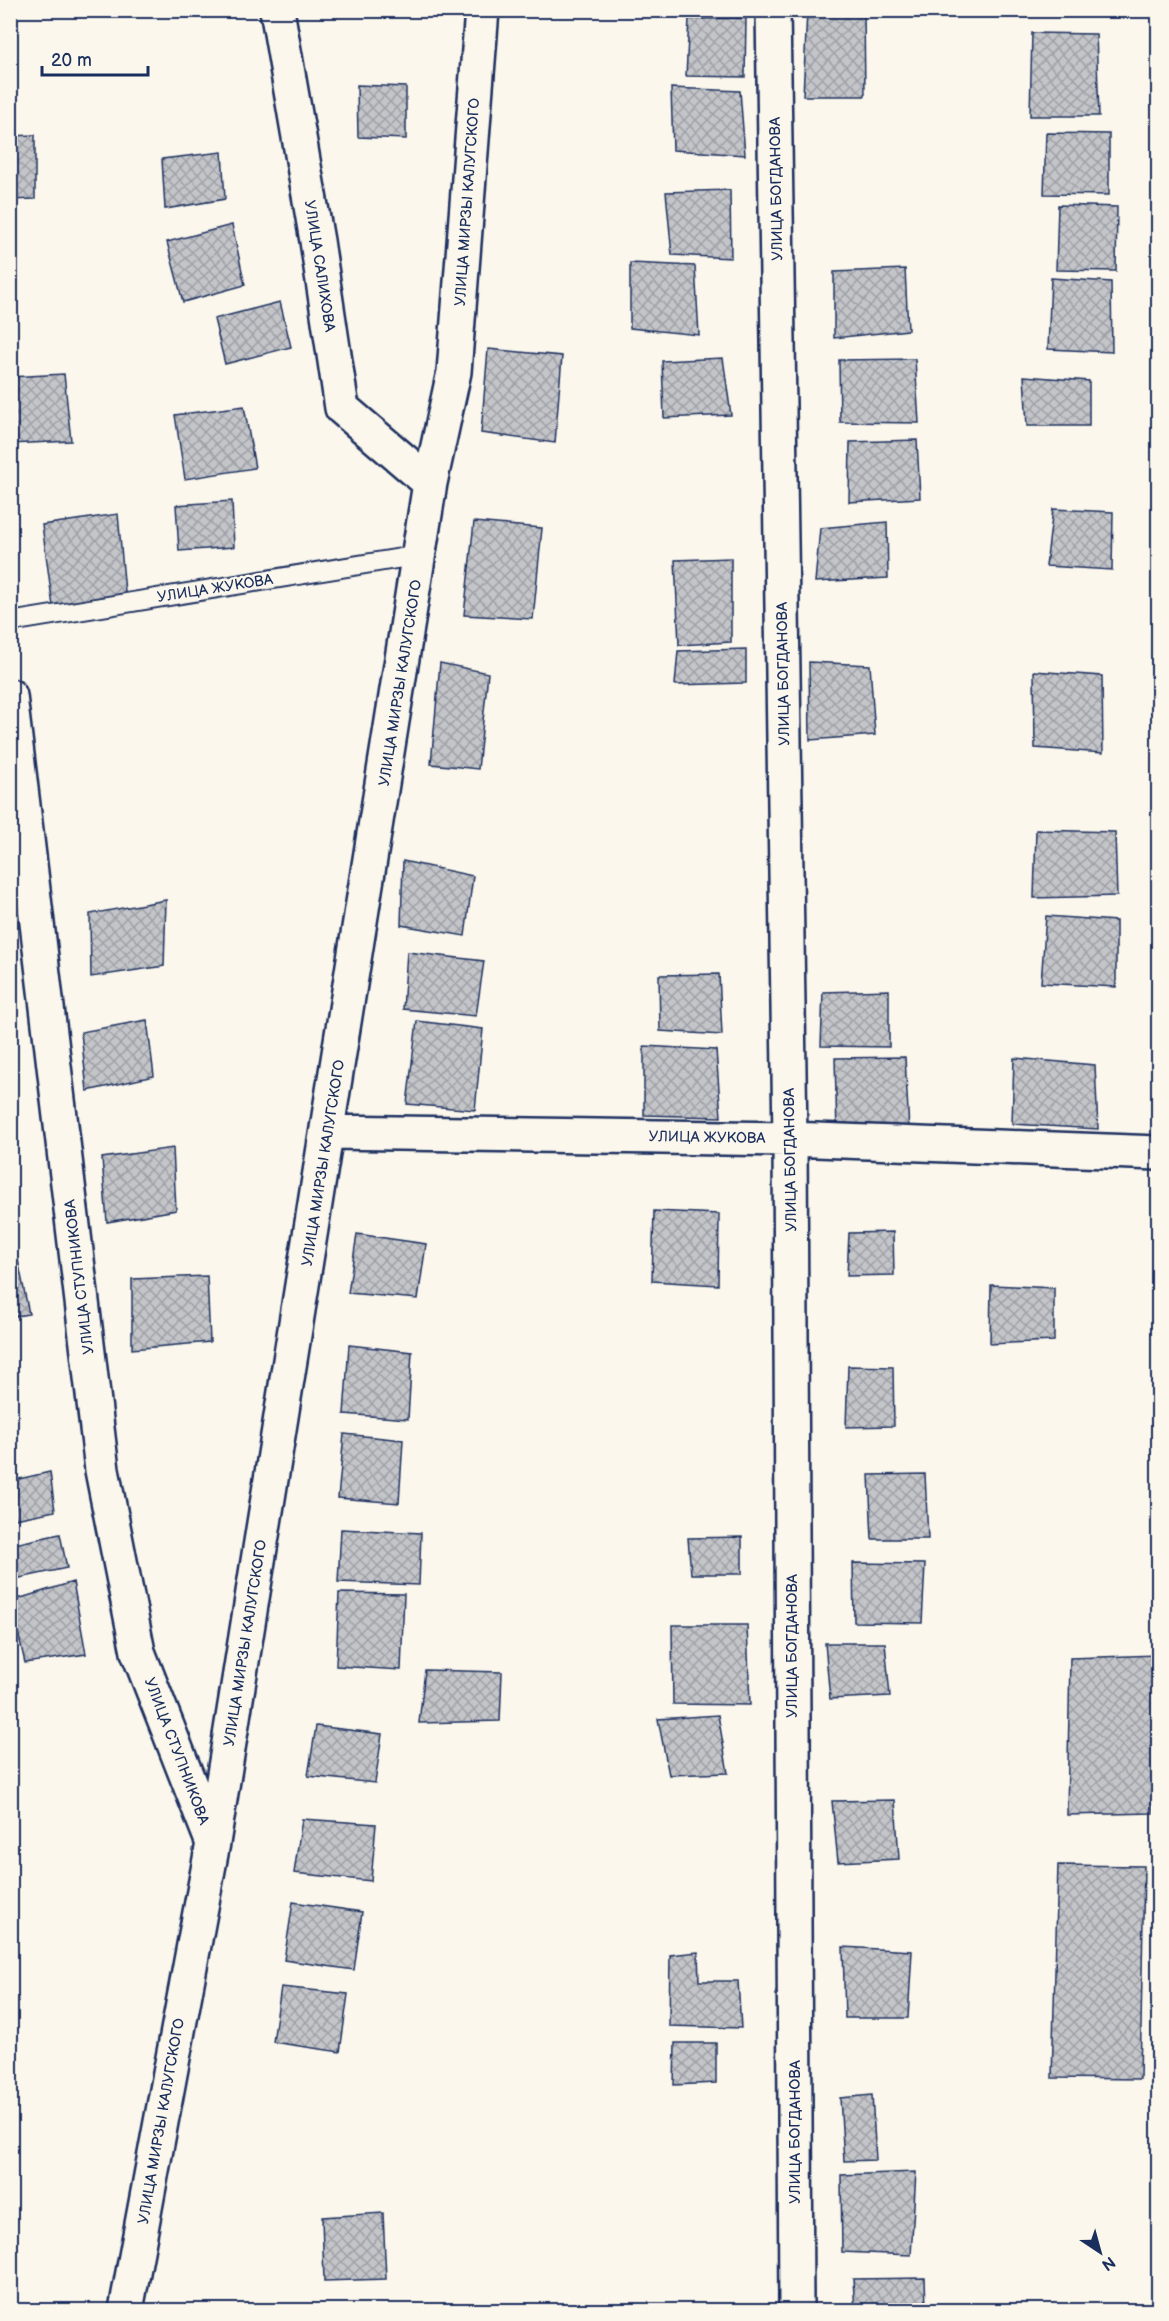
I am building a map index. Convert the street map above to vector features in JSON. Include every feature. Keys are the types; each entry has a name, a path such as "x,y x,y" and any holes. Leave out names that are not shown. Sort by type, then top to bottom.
{"street":[{"name":"УЛИЦА САЛИХОВА","path":"277,10 317,240 342,408 430,483"},
{"name":"УЛИЦА МИРЗЫ КАЛУГСКОГО","path":"126,2310 213,1843 430,483 454,372 482,10"},
{"name":"УЛИЦА БОГДАНОВА","path":"773,10 790,1139 796,2310"},
{"name":"УЛИЦА СТУПНИКОВА","path":"10,696 102,1470 138,1652 213,1843"},
{"name":"УЛИЦА ЖУКОВА","path":"328,1132 790,1139 1158,1153"}],"lane":[{"name":"УЛИЦА ЖУКОВА","path":"10,622 420,555"}],"building":[{"path":"807,11 864,11 865,96 803,96"},
{"path":"746,18 745,77 686,76 689,19"},
{"path":"1032,33 1096,34 1099,116 1030,116"},
{"path":"357,85 406,87 406,139 358,137"},
{"path":"671,88 740,91 745,155 673,150"},
{"path":"1046,133 1109,134 1109,195 1044,194"},
{"path":"35,135 35,199 10,200 10,136"},
{"path":"222,152 225,199 165,209 162,159"},
{"path":"730,190 731,258 672,255 666,192"},
{"path":"1058,205 1117,207 1116,271 1056,270"},
{"path":"232,225 245,285 183,302 167,242"},
{"path":"630,263 695,266 699,335 630,328"},
{"path":"905,269 908,330 834,338 834,272"},
{"path":"1051,278 1111,282 1112,352 1048,349"},
{"path":"280,302 291,347 225,364 214,319"},
{"path":"488,349 562,356 555,443 481,433"},
{"path":"723,358 731,415 664,418 662,361"},
{"path":"915,359 919,423 840,422 839,360"},
{"path":"64,374 71,441 10,444 10,377"},
{"path":"1024,376 1089,381 1089,426 1027,426"},
{"path":"244,406 255,468 185,479 175,415"},
{"path":"917,440 920,498 849,502 850,442"},
{"path":"232,501 234,547 179,551 176,505"},
{"path":"1053,509 1113,512 1112,570 1046,566"},
{"path":"118,514 126,603 54,614 42,525"},
{"path":"474,522 542,528 533,619 464,615"},
{"path":"887,522 888,578 815,582 820,528"},
{"path":"731,558 731,642 679,645 675,560"},
{"path":"746,649 746,683 675,685 678,651"},
{"path":"809,662 870,665 875,735 810,740"},
{"path":"440,663 488,673 478,769 431,764"},
{"path":"1034,671 1102,676 1103,753 1035,748"},
{"path":"1036,830 1115,832 1117,896 1034,898"},
{"path":"403,861 473,876 465,936 401,925"},
{"path":"166,900 164,966 91,977 90,914"},
{"path":"1046,916 1116,921 1116,987 1041,983"},
{"path":"407,952 484,961 476,1016 403,1009"},
{"path":"719,974 722,1035 660,1031 659,975"},
{"path":"889,990 889,1047 821,1046 823,992"},
{"path":"147,1020 154,1076 87,1091 81,1032"},
{"path":"417,1021 483,1029 475,1110 407,1104"},
{"path":"644,1046 716,1050 721,1117 644,1115"},
{"path":"905,1057 909,1130 837,1133 835,1058"},
{"path":"1014,1058 1095,1065 1098,1129 1012,1124"},
{"path":"173,1148 176,1210 107,1222 102,1158"},
{"path":"10,1182 13,1228 10,1228"},
{"path":"654,1211 719,1214 718,1285 652,1281"},
{"path":"893,1232 894,1275 847,1276 849,1233"},
{"path":"357,1234 426,1244 418,1299 348,1293"},
{"path":"18,1260 29,1314 10,1317 10,1261"},
{"path":"207,1276 210,1342 132,1349 132,1279"},
{"path":"991,1285 1054,1288 1054,1341 990,1344"},
{"path":"349,1345 412,1352 408,1419 344,1414"},
{"path":"848,1366 893,1367 894,1426 846,1427"},
{"path":"344,1434 403,1440 399,1503 338,1498"},
{"path":"50,1472 55,1511 10,1520 10,1481"},
{"path":"925,1474 928,1539 872,1539 869,1475"},
{"path":"341,1529 421,1533 419,1585 338,1582"},
{"path":"60,1534 67,1568 10,1580 10,1545"},
{"path":"742,1537 742,1574 691,1574 688,1538"},
{"path":"853,1563 925,1564 922,1623 854,1622"},
{"path":"73,1582 86,1654 25,1663 11,1601"},
{"path":"339,1593 404,1594 401,1670 336,1666"},
{"path":"672,1625 747,1625 750,1705 673,1704"},
{"path":"825,1643 885,1643 890,1696 830,1699"},
{"path":"1158,1655 1153,1813 1067,1815 1070,1658"},
{"path":"425,1670 502,1672 500,1721 419,1723"},
{"path":"718,1715 728,1773 669,1775 658,1719"},
{"path":"316,1726 382,1734 375,1783 308,1776"},
{"path":"895,1800 899,1859 838,1862 832,1801"},
{"path":"302,1819 376,1824 371,1881 294,1873"},
{"path":"1058,1865 1144,1866 1140,2079 1052,2078"},
{"path":"293,1902 362,1912 354,1970 284,1960"},
{"path":"843,1947 912,1951 908,2018 845,2018"},
{"path":"698,1952 699,1981 738,1981 741,2028 669,2026 670,1955"},
{"path":"281,1987 348,1994 340,2052 273,2042"},
{"path":"10,2028 17,2064 10,2065"},
{"path":"675,2043 716,2043 716,2083 674,2085"},
{"path":"872,2095 876,2160 844,2161 840,2098"},
{"path":"916,2172 911,2255 842,2252 841,2175"},
{"path":"383,2213 386,2279 324,2281 322,2217"},
{"path":"925,2278 926,2310 855,2310 853,2279"}]}
